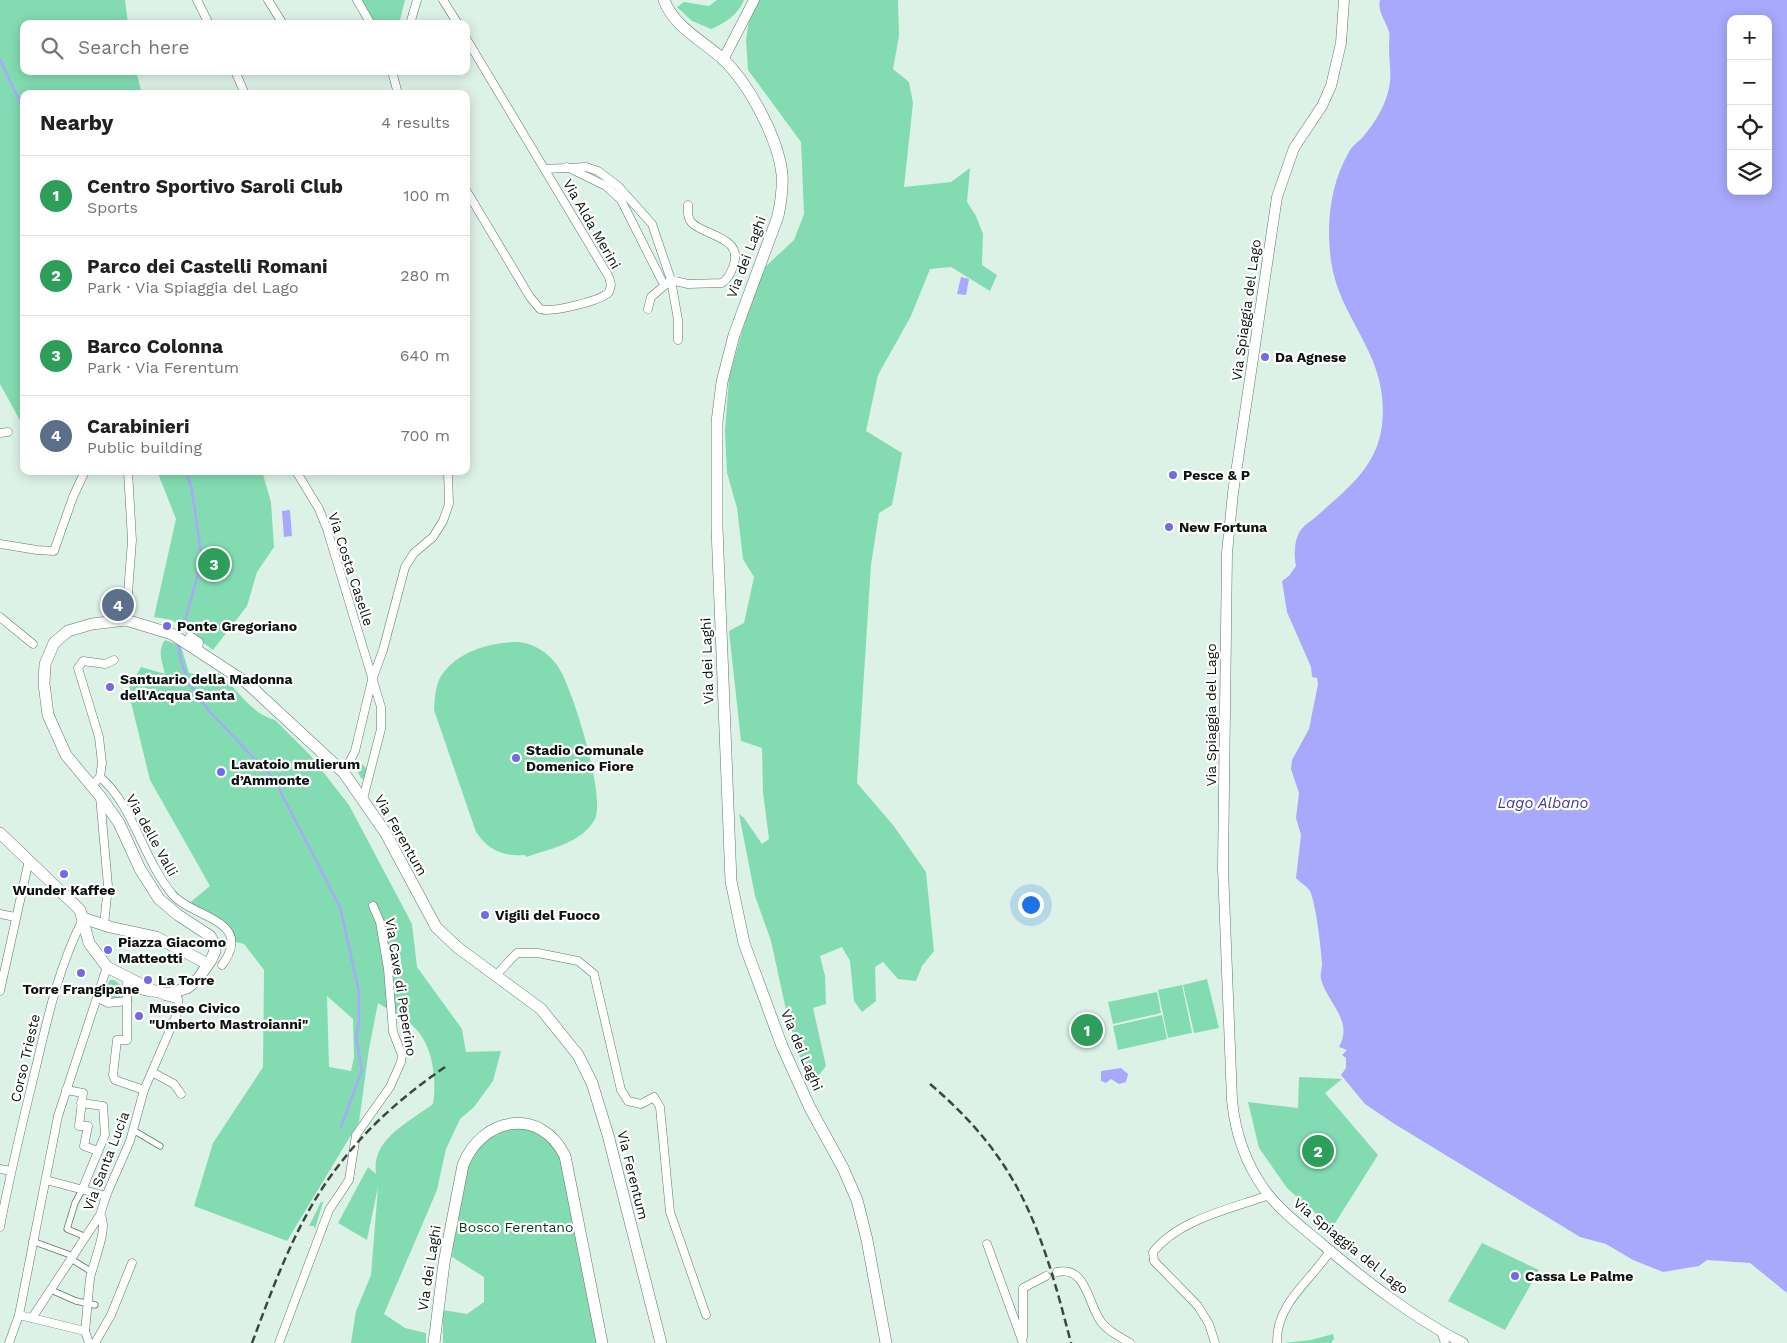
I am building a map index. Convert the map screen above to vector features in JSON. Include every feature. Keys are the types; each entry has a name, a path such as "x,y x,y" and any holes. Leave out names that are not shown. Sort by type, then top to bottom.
{"main road":[{"name":"Via dei Laghi","path":"664,0 669,10 681,24 724,60 749,93 766,126 778,157 782,185 776,223 731,344 718,410 716,462 717,537 733,892 739,928 748,956 791,1067 810,1108 843,1168 857,1200 873,1269 886,1343"},
{"name":"Via Ferentum","path":"208,964 215,951 212,938 178,916 152,890 132,855 119,824 100,796 71,763 52,726 44,690 45,664 54,642 68,631 92,624 126,620 166,631 198,650 263,697 344,773 385,832 436,927 457,947 547,1015 574,1049 590,1077 613,1151 661,1343"},
{"path":"0,833 80,910 89,943 107,967 126,982 154,991 175,993 193,984 208,964 156,936 104,925 83,918"},
{"name":"Via dei Laghi","path":"434,1343 444,1264 463,1165 470,1150 482,1136 498,1127 514,1123 528,1124 549,1135 558,1143 564,1156 602,1343"}],"street":[{"path":"197,0 208,20"},
{"path":"268,0 280,20"},
{"path":"357,0 369,20"},
{"path":"411,20 417,0"},
{"path":"444,0 456,20"},
{"path":"724,60 754,0"},
{"name":"Via Spiaggia del Lago","path":"1344,0 1341,43 1331,86 1322,106 1292,154 1277,197 1228,535 1225,619 1224,868 1231,1091 1235,1124 1242,1146 1252,1169 1269,1195 1290,1217 1374,1286 1442,1332 1463,1343"},
{"name":"Via Alda Merini","path":"470,45 610,280 611,289 605,296 549,310 540,309 532,300 470,197"},
{"path":"237,75 243,90"},
{"path":"393,75 397,90"},
{"path":"567,167 606,186 621,200 629,212 662,281"},
{"path":"545,169 586,167 598,171 618,186 638,206 654,228 671,280 678,320 678,340"},
{"path":"671,280 684,284 719,284 726,280 734,264 733,253 727,243 718,235 691,222 688,205"},
{"path":"648,309 652,296 671,280"},
{"path":"0,544 36,550 54,550 83,475"},
{"path":"126,620 132,540 128,475"},
{"name":"Via Costa Caselle","path":"298,475 319,509 328,530 381,707 382,725 363,799"},
{"path":"344,773 355,751 372,680 383,650 405,567 414,553 433,537 443,521 449,504 448,475"},
{"path":"0,617 33,644"},
{"path":"190,636 199,642 198,650"},
{"path":"92,786 100,777 102,763 100,736 78,668 83,661 106,664 114,660"},
{"name":"Via delle Valli","path":"100,777 120,800 156,872 174,896 190,908 221,922 228,930 231,946 222,965"},
{"path":"100,796 108,886 104,925"},
{"path":"0,991 12,916 29,860"},
{"name":"Via Cave di Peperino","path":"279,1343 330,1210 349,1180 356,1136 390,1088 401,1062 402,1055 393,1032 388,969 380,922 373,906"},
{"path":"0,914 12,916"},
{"name":"Corso Trieste","path":"0,1227 11,1171 52,997 66,954 83,918"},
{"path":"496,975 517,953 538,954 578,961 594,974 620,1090 628,1101 641,1104 654,1097 660,1107 670,1212 706,1315"},
{"path":"10,1343 19,1315 58,1116 107,967"},
{"path":"126,982 127,1040 117,1040 114,1077 144,1090"},
{"name":"Via Santa Lucia","path":"32,1318 100,1215 132,1130 144,1090 176,1018 180,1002 175,998 126,982"},
{"path":"98,998 108,1003 127,1002"},
{"path":"152,1072 174,1084 181,1094"},
{"path":"66,1090 83,1094 79,1126 88,1126 84,1146 98,1151"},
{"path":"81,1103 102,1106 105,1135 75,1203 67,1229 86,1237"},
{"path":"132,1130 160,1146"},
{"path":"0,1168 11,1171"},
{"path":"46,1180 106,1196"},
{"path":"1215,1343 1200,1309 1154,1261 1153,1252 1189,1224 1269,1195"},
{"path":"88,1343 85,1331 92,1305 92,1272 101,1240 103,1220 100,1215"},
{"path":"32,1241 72,1257 92,1272"},
{"path":"987,1244 1023,1343"},
{"path":"1277,1343 1279,1322 1284,1308 1330,1251"},
{"path":"95,1343 111,1315 132,1263"},
{"path":"1057,1272 1068,1271 1077,1275 1101,1322 1130,1343"},
{"path":"1023,1343 1024,1288 1046,1276"},
{"path":"51,1290 92,1305"},
{"path":"19,1315 85,1331"},
{"path":"1442,1332 1445,1343"}],"green space":[{"path":"0,0 125,0 128,20 20,20 20,75 137,75 141,90 20,90 20,420 0,384"},
{"path":"361,0 405,0 400,20 373,20"},
{"path":"717,0 744,0 739,10 731,18 711,29 692,21 677,7 684,2 709,6"},
{"path":"755,0 898,0 899,36 893,69 909,82 913,103 904,187 951,182 970,168 967,202 976,216 983,234 982,265 997,275 990,291 951,267 930,269 911,316 878,375 866,431 902,453 892,505 879,513 871,565 857,783 893,825 926,872 934,951 922,966 916,981 898,979 883,962 875,967 876,1001 862,1012 854,1001 850,961 842,947 820,956 825,976 826,1004 813,1008 826,1066 816,1079 807,1079 788,1019 771,941 755,896 739,814 744,818 762,844 769,839 763,792 762,748 741,741 729,631 744,623 754,577 743,559 737,508 727,473 725,431 729,378 743,328 764,268 794,240 804,214 801,142 748,70 746,40 750,14"},
{"path":"159,475 263,475 271,502 274,547 257,572 247,606 213,650 172,620 154,617 176,519"},
{"path":"165,640 181,646 189,673 215,678 218,673 258,712 275,720 310,755 349,805 412,924 417,967 462,1029 466,1052 501,1051 493,1081 474,1107 460,1119 446,1149 437,1190 384,1314 405,1328 426,1333 426,1343 351,1343 356,1311 371,1275 378,1187 367,1240 338,1223 368,1167 376,1174 376,1162 379,1151 385,1141 403,1125 433,1104 434,1095 434,1074 426,1043 406,1020 378,1003 369,1049 359,1122 287,1241 194,1206 213,1143 263,1067 264,970 244,944 232,941 225,925 220,920 187,905 210,886 150,780 128,690 141,667 165,674 161,656","holes":["327,996 353,1019 354,1057 351,1071 329,1067"]},
{"path":"509,642 519,642 535,647 549,656 563,676 571,694 586,741 596,788 597,807 595,819 582,834 565,844 526,857 525,855 510,855 491,848 476,832 434,710 439,680 451,664 478,649"},
{"path":"360,762 368,770 364,779 361,778 358,772"},
{"path":"1207,979 1219,1028 1194,1033 1183,985"},
{"name":"Piazza Giacomo Matteotti","path":"110,980 114,980 122,986 123,1000 104,998 103,991"},
{"path":"1182,985 1192,1033 1168,1038 1158,990"},
{"path":"1157,992 1161,1013 1113,1024 1108,1002"},
{"path":"1162,1015 1167,1039 1118,1050 1113,1026"},
{"path":"1299,1077 1342,1079 1325,1093 1378,1155 1332,1228 1287,1188 1259,1148 1248,1102 1298,1108"},
{"name":"Bosco Ferentano","path":"520,1126 550,1141 558,1152 565,1170 597,1343 443,1343 443,1310 467,1314 484,1302 484,1277 452,1257 460,1194 469,1161 476,1148 484,1139"},
{"path":"321,1202 323,1202 315,1229 314,1226 309,1226"},
{"path":"1482,1243 1539,1270 1505,1330 1448,1301"},
{"path":"1333,1334 1334,1339 1331,1343 1283,1343 1311,1340"}],"water":[{"name":"Lago Albano","path":"1380,0 1787,0 1787,1293 1750,1263 1707,1260 1699,1266 1663,1272 1633,1260 1606,1244 1580,1237 1393,1123 1365,1104 1341,1075 1346,1068 1346,1058 1342,1055 1347,1050 1339,1047 1343,1037 1343,1028 1338,1012 1321,979 1321,948 1312,897 1309,889 1296,878 1301,835 1296,818 1299,793 1291,769 1292,760 1309,729 1318,684 1317,678 1312,677 1311,667 1287,612 1282,581 1289,576 1296,566 1295,545 1300,530 1340,496 1359,476 1374,453 1382,425 1382,400 1379,378 1372,358 1336,283 1331,261 1329,233 1331,205 1337,177 1349,152 1375,121 1385,102 1389,88 1389,34 1381,12"},
{"path":"961,277 969,279 966,295 957,294"},
{"path":"290,510 292,536 284,537 282,511"},
{"path":"1121,1068 1128,1074 1126,1082 1119,1084 1111,1079 1106,1083 1101,1081 1101,1071"}],"waterway":[{"path":"0,59 20,102"},
{"path":"183,628 202,560 192,490 187,475"},
{"path":"178,645 181,661 189,683 209,711 274,779 340,907 359,992 359,1022 356,1037 362,1070 341,1127"}],"railway":[{"path":"252,1343 289,1251 311,1206 324,1185 363,1136 389,1110 448,1065"},
{"path":"930,1084 961,1113 986,1141 1007,1170 1024,1200 1050,1266 1071,1343"}],"place":[{"name":"Da Agnese","path":"1265,357"},
{"name":"Pesce & P","path":"1173,475"},
{"name":"New Fortuna","path":"1169,527"},
{"name":"Barco Colonna","path":"214,564"},
{"name":"Carabinieri","path":"118,605"},
{"name":"Ponte Gregoriano","path":"167,626"},
{"name":"Santuario della Madonna dell'Acqua Santa","path":"110,687"},
{"name":"Stadio Comunale Domenico Fiore","path":"516,758"},
{"name":"Lavatoio mulierum d’Ammonte","path":"221,772"},
{"name":"Wunder Kaffee","path":"64,874"},
{"name":"Vigili del Fuoco","path":"485,915"},
{"name":"Piazza Giacomo Matteotti","path":"108,950"},
{"name":"Torre Frangipane","path":"81,973"},
{"name":"La Torre","path":"148,980"},
{"name":"Museo Civico \"Umberto Mastroianni\"","path":"139,1016"},
{"name":"Centro Sportivo Saroli Club","path":"1087,1030"},
{"name":"Parco dei Castelli Romani","path":"1318,1151"},
{"name":"Cassa Le Palme","path":"1515,1276"}]}
